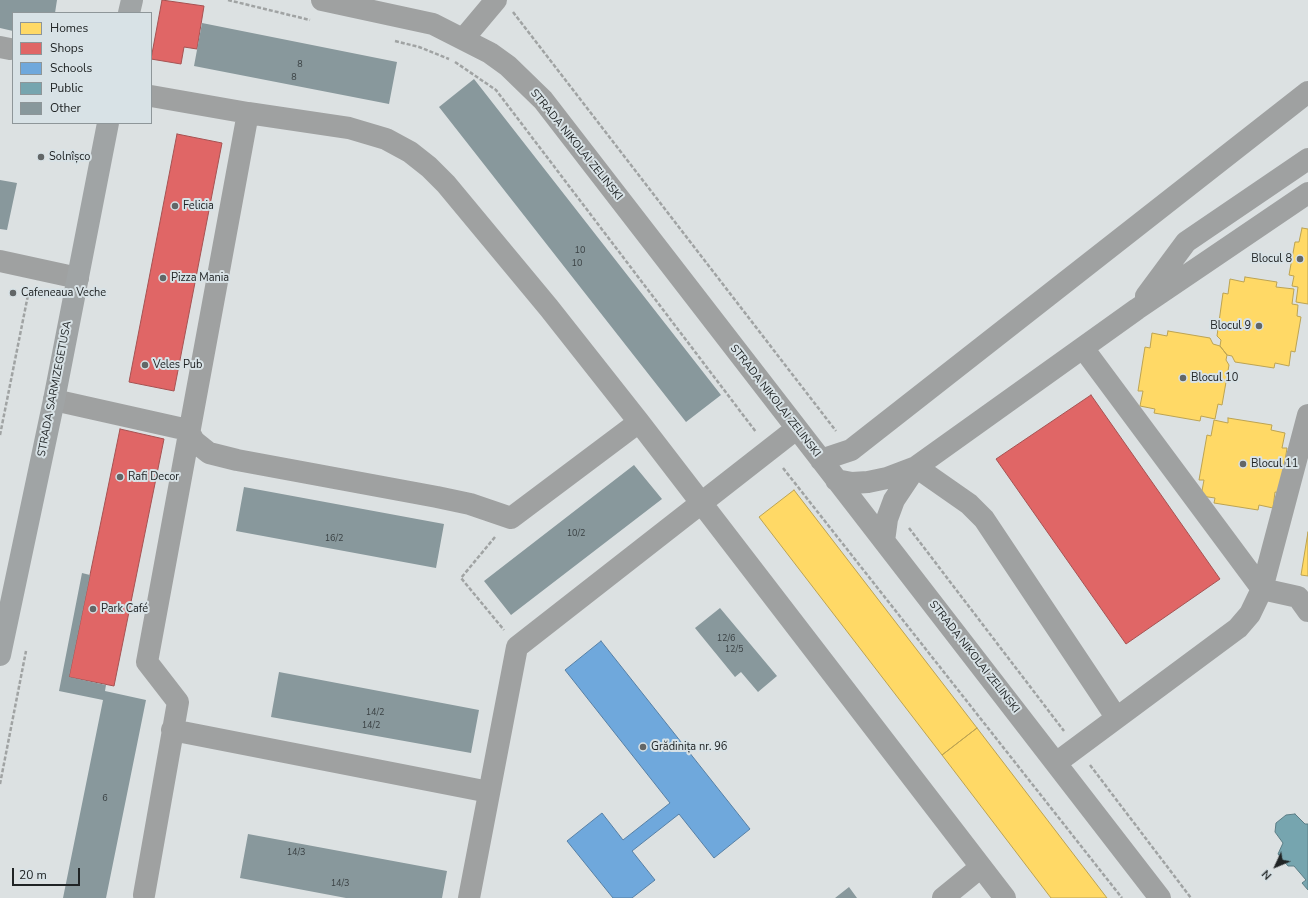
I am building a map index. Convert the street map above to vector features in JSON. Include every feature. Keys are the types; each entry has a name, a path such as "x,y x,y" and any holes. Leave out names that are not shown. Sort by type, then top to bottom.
{"main road":[{"path":"129,12 132,0"},
{"name":"STRADA SARMIZEGETUSA","path":"0,655 54,400 108,124"}],"street":[{"name":"STRADA NIKOLAI ZELINSKI","path":"322,0 433,24 464,38 508,66 543,100 1160,898"},
{"path":"464,38 496,0"},
{"path":"821,460 851,450 1308,92"},
{"path":"152,96 248,113 349,128 386,139 410,152 446,184 549,308 702,502 1005,898"},
{"path":"148,897 172,730 178,702 147,662 188,430 248,113"},
{"path":"1137,309 1186,242 1308,159"},
{"path":"836,480 868,482 887,478 916,467 1137,309 1308,192"},
{"path":"0,261 78,278"},
{"path":"1083,348 1262,589 1298,597 1308,611"},
{"path":"54,400 188,430 194,441 209,453 237,460 438,497 470,504 511,518 639,422"},
{"path":"1056,762 1238,628 1250,614 1262,589 1307,423"},
{"path":"469,898 517,647 796,429"},
{"path":"884,541 887,519 894,500 916,467"},
{"path":"916,467 968,504 984,519 1116,717"},
{"path":"172,730 489,792"},
{"path":"943,898 981,867"}],"path":[{"path":"228,0 312,21"},
{"path":"389,39 419,47 453,61 496,90 769,450 1122,898"},
{"path":"0,435 34,269"},
{"path":"511,518 461,578 517,647"}],"building: Homes":[{"name":"Blocul 8","path":"1302,228 1308,229 1308,304 1296,302 1298,287 1292,286 1294,276 1289,275 1295,242 1299,242"},
{"name":"Blocul 9","path":"1245,277 1277,282 1276,287 1294,289 1292,304 1298,305 1297,316 1301,317 1295,352 1291,351 1289,366 1275,363 1274,368 1235,362 1232,356 1227,355 1220,346 1221,340 1217,336 1223,293 1228,294 1230,279 1244,282"},
{"name":"Blocul 10","path":"1168,331 1210,338 1213,344 1220,346 1227,355 1226,360 1229,365 1222,405 1218,404 1215,419 1201,416 1200,421 1154,413 1155,409 1140,406 1143,391 1138,391 1145,347 1150,348 1152,333 1167,336"},
{"name":"Blocul 11","path":"1228,418 1272,425 1271,430 1285,433 1282,448 1287,448 1280,493 1275,492 1273,508 1259,505 1258,510 1214,503 1215,498 1201,496 1204,480 1199,480 1207,435 1211,436 1214,420 1228,423"},
{"path":"794,490 977,728 942,755 759,517"},
{"path":"1308,532 1308,576 1301,575"},
{"path":"977,728 1107,898 1051,898 942,755"}],"building: Shops":[{"path":"162,0 204,6 197,49 184,47 181,64 152,59"},
{"path":"177,134 222,143 174,391 129,382"},
{"path":"1091,395 1220,579 1126,644 996,459"},
{"path":"120,429 164,439 114,686 69,677"}],"building: Schools":[{"path":"601,641 750,829 714,858 679,814 632,851 655,880 632,898 613,898 567,841 602,813 623,840 670,803 565,670"}],"building: Public":[{"path":"1295,814 1305,824 1308,824 1308,890 1302,883 1306,880 1294,866 1288,866 1278,854 1283,843 1275,832 1276,823 1286,815"}],"building: Other":[{"path":"0,0 57,0 55,12 12,12 12,31 0,28"},
{"path":"202,23 397,62 389,104 194,66"},
{"path":"474,79 721,395 686,422 439,107"},
{"path":"0,180 17,183 7,230 0,229"},
{"path":"634,465 662,499 511,615 484,581"},
{"path":"244,487 444,524 436,568 236,531"},
{"path":"82,573 90,575 69,677 106,685 105,691 146,700 106,898 63,898 103,700 59,691"},
{"path":"720,608 777,676 758,692 741,672 735,677 695,628"},
{"path":"279,672 479,710 471,753 271,717"},
{"path":"248,834 447,871 442,898 346,898 240,878"},
{"path":"849,887 857,898 835,898"}],"place":[{"name":"Solnîșco","path":"41,157"},
{"name":"Felicia","path":"175,206"},
{"name":"Blocul 8","path":"1300,259"},
{"name":"Pizza Mania","path":"163,278"},
{"name":"Cafeneaua Veche","path":"13,293"},
{"name":"Blocul 9","path":"1259,326"},
{"name":"Veles Pub","path":"145,365"},
{"name":"Blocul 10","path":"1183,378"},
{"name":"Blocul 11","path":"1243,464"},
{"name":"Rafi Decor","path":"120,477"},
{"name":"Park Café","path":"93,609"},
{"name":"Grădinița nr. 96","path":"643,747"}]}
